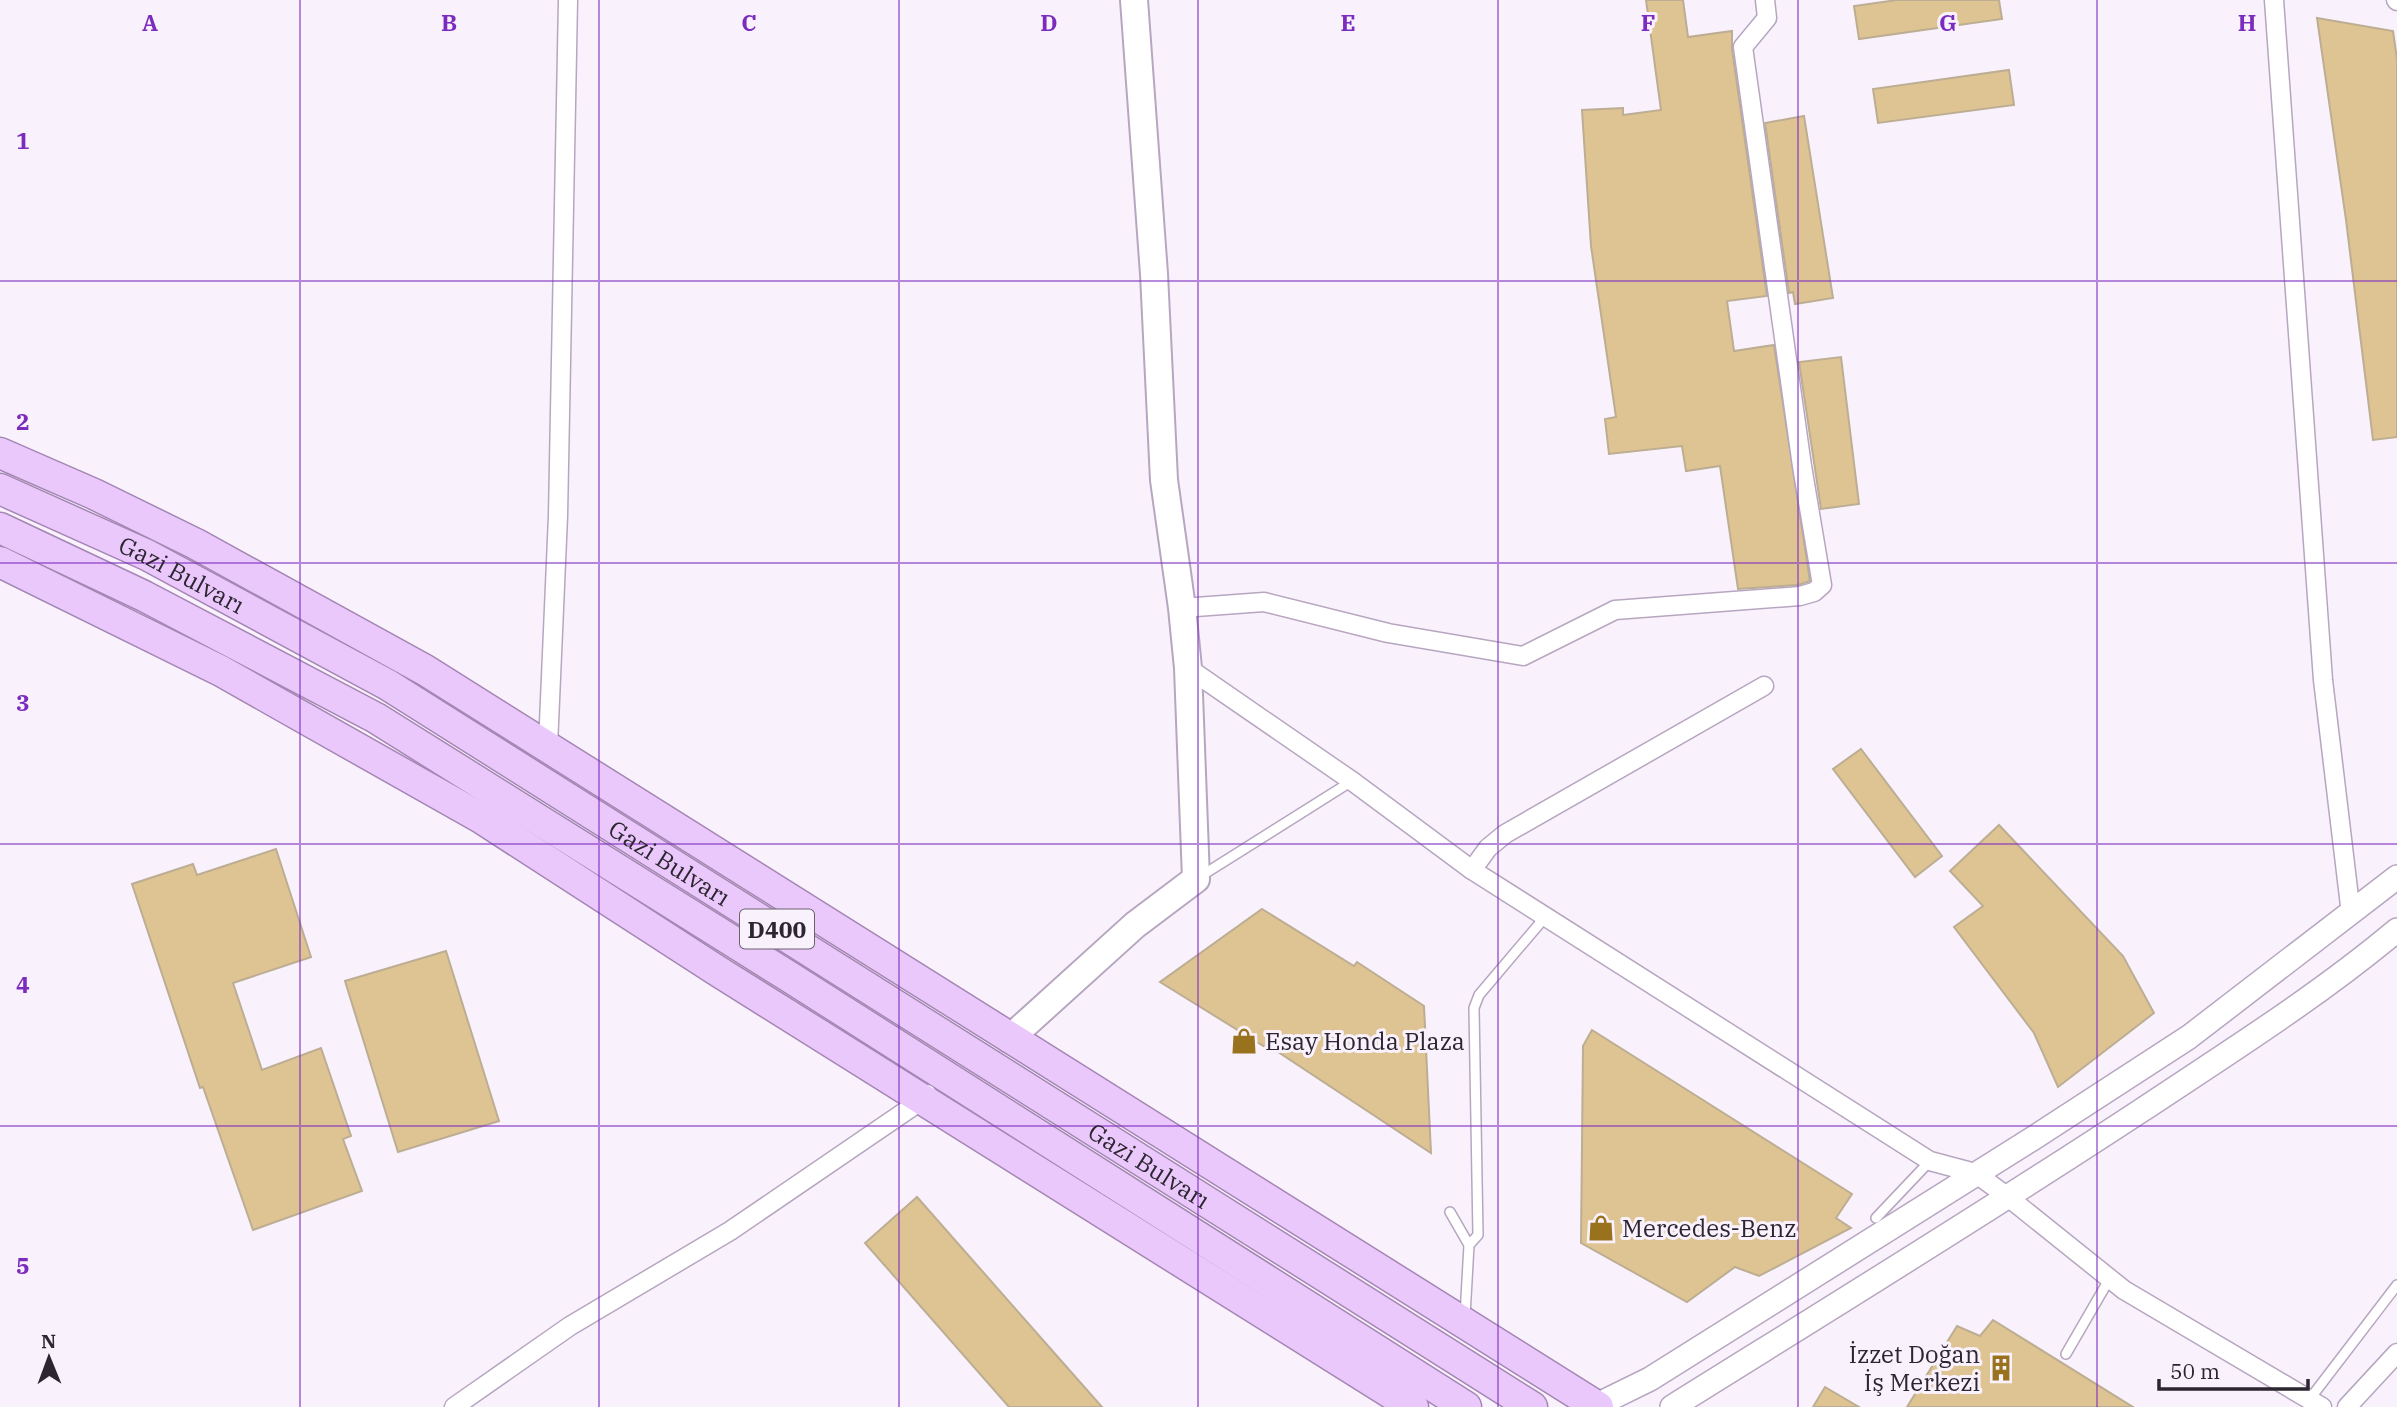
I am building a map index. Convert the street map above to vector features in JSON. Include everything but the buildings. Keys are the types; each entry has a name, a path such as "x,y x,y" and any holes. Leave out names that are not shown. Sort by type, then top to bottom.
{"highway":[{"path":"0,453 94,494 196,544 425,670 1464,1325 1597,1406"},
{"name":"Gazi Bulvarı","path":"0,489 147,555 388,685 1532,1407"},
{"name":"Gazi Bulvarı","path":"0,528 144,596 376,719 1466,1407"},
{"path":"0,562 221,671 481,818 922,1100 1413,1407"}],"main road":[{"path":"1009,1039 1135,925 1196,879 1188,668 1164,480 1154,274 1134,0"}],"street":[{"path":"548,746 558,516 568,0"},
{"path":"1182,608 1264,602 1388,633 1523,656 1615,610 1800,596 1814,592 1822,585 1802,466 1742,47 1767,18 1765,0"},
{"path":"2274,0 2323,680 2351,914"},
{"path":"1188,668 1352,781 1472,870 1930,1161 1975,1173 2123,1290 2316,1403"},
{"path":"1472,870 1488,848 1505,834 1764,686"},
{"path":"1597,1406 1650,1379 2189,1038 2397,877"},
{"path":"1672,1407 2008,1197 2264,1029 2349,970 2397,930"},
{"path":"454,1407 570,1326 730,1231 922,1100 941,1074"},
{"path":"2347,1407 2397,1353"}],"lane":[{"path":"1196,879 1352,781"},
{"path":"1469,1245 1478,1235 1474,1007 1479,995 1546,916"},
{"path":"1876,1218 1930,1161"},
{"path":"1450,1212 1469,1245 1464,1325"},
{"path":"2066,1354 2110,1278"},
{"path":"2316,1403 2397,1285"}],"place":[{"name":"Esay Honda Plaza","path":"1244,1041"},
{"name":"Mercedes-Benz","path":"1601,1228"},
{"name":"İzzet Doğan İş Merkezi","path":"2001,1368"}]}
